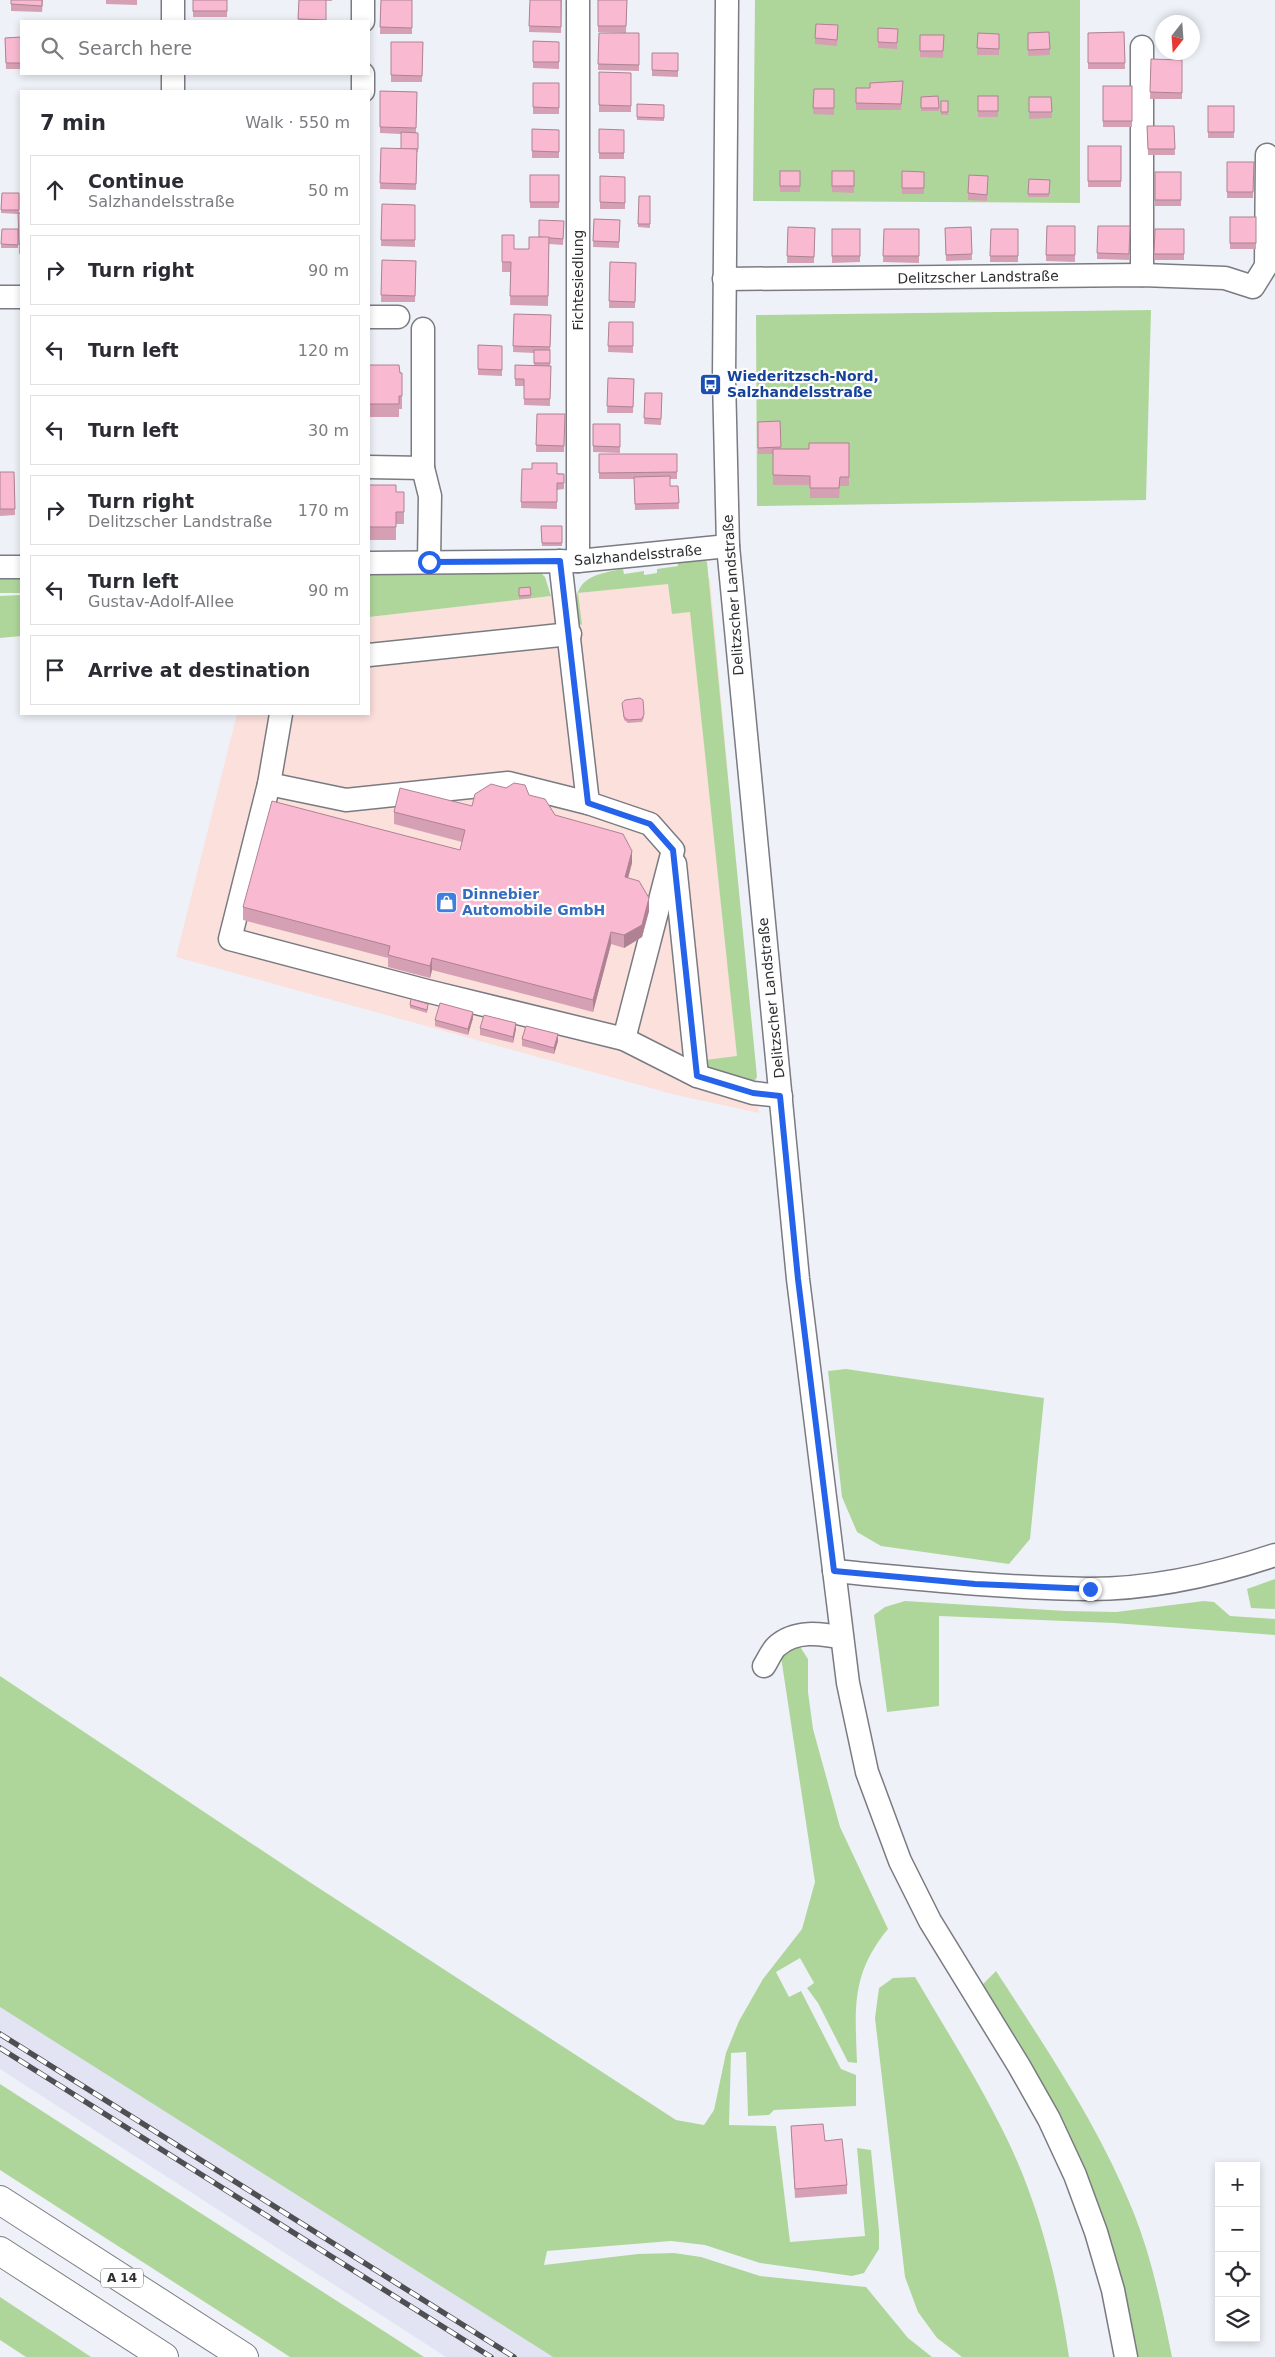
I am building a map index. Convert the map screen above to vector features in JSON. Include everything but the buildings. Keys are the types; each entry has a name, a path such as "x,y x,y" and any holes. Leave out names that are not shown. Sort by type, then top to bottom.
{"highway":[{"name":"A 14","path":"0,2200 244,2357"},
{"path":"0,2251 164,2357"}],"street":[{"path":"173,0 173,20"},
{"path":"363,0 363,20"},
{"name":"Fichtesiedlung","path":"578,0 569,561 570,634 588,803"},
{"name":"Delitzscher Landstraße","path":"727,0 724,409 728,546 798,1279 848,1683 867,1772 882,1817 900,1861 930,1921 988,2013 1049,2119 1075,2175 1096,2232 1113,2290 1126,2357"},
{"path":"1142,47 1142,275"},
{"path":"173,75 173,90"},
{"path":"363,75 363,90"},
{"name":"Delitzscher Landstraße","path":"724,279 1142,275 1226,278 1253,287 1266,266 1267,155"},
{"path":"0,297 20,297"},
{"path":"370,317 398,317"},
{"path":"423,329 423,468 430,496 429,562"},
{"path":"370,467 423,468"},
{"name":"Salzhandelsstraße","path":"370,563 569,561 728,546"},
{"path":"0,567 20,567"},
{"path":"370,655 570,634"},
{"path":"281,715 270,784 230,939 427,991 624,1039 697,1076 753,1093 780,1096"},
{"path":"270,784 346,800 508,783 588,803 650,824 673,850 697,1076"},
{"path":"624,1039 673,850"},
{"path":"834,1571 975,1584 1090,1589 1190,1578 1232,1569 1275,1555"},
{"path":"764,1666 776,1646 796,1636 820,1633 842,1638"}],"shaded area":[{"path":"710,578 759,1113 676,1095 176,957 237,715 370,715 370,617"},
{"path":"0,2007 553,2357 446,2357 0,2069"}],"green space":[{"path":"755,0 1080,0 1080,203 753,201"},
{"path":"1151,310 1146,500 757,506 756,315"},
{"path":"677,560 704,560 707,562 757,1077 755,1080 750,1081 706,1070 705,1060 737,1056 690,612 672,614 668,584 578,593 584,583 599,574 623,569 624,574 644,571 644,575 657,573 657,569 678,566"},
{"path":"536,568 545,577 551,596 370,617 370,573"},
{"path":"0,576 20,576 20,593 0,593"},
{"path":"578,593 582,625 577,623"},
{"path":"20,595 20,636 0,638 0,596"},
{"path":"846,1369 1044,1398 1030,1539 1009,1564 881,1546 857,1532 842,1497 828,1371"},
{"path":"1275,1579 1275,1609 1251,1608 1247,1589"},
{"path":"905,1601 1066,1611 1116,1612 1204,1601 1214,1602 1230,1616 1275,1619 1275,1635 1114,1623 939,1616 939,1706 887,1712 874,1615 885,1607"},
{"path":"799,1645 808,1659 808,1692 813,1729 840,1827 888,1929 876,1945 861,1976 856,2008 857,2063 848,2062 818,2003 807,1988 814,1983 800,1958 776,1972 789,1997 801,1991 841,2069 856,2075 856,2106 774,2110 769,2115 748,2116 746,2052 731,2053 729,2125 776,2126 790,2242 865,2236 857,2148 871,2150 879,2249 864,2273 852,2276 760,2263 705,2245 671,2241 547,2251 544,2265 638,2254 674,2253 701,2257 760,2276 866,2287 908,2338 932,2357 553,2357 0,2007 0,1676 311,1883 676,2120 704,2125 714,2110 726,2053 739,2021 763,1979 802,1929 815,1882 781,1657 788,1648"},
{"path":"996,1971 1088,2118 1119,2179 1146,2247 1172,2357 1137,2357 1123,2288 981,1986"},
{"path":"915,1977 986,2098 1019,2165 1046,2245 1065,2329 1069,2357 962,2357 937,2338 918,2312 905,2277 875,2018 879,1988 893,1978"},
{"path":"0,2084 424,2357 290,2357 0,2170"},
{"path":"0,2297 91,2357 26,2357 0,2340"}],"railway":[{"path":"0,2034 514,2357"},
{"path":"0,2048 491,2357"}],"place":[{"name":"Wiederitzsch-Nord, Salzhandelsstraße","path":"711,384"},
{"name":"Dinnebier Automobile GmbH","path":"446,902"}],"route":[{"path":"429,562 560,561 570,634 588,803 650,824 673,850 697,1076 753,1093 780,1096 798,1279 812,1378 834,1571 975,1584 1090,1589"}]}
